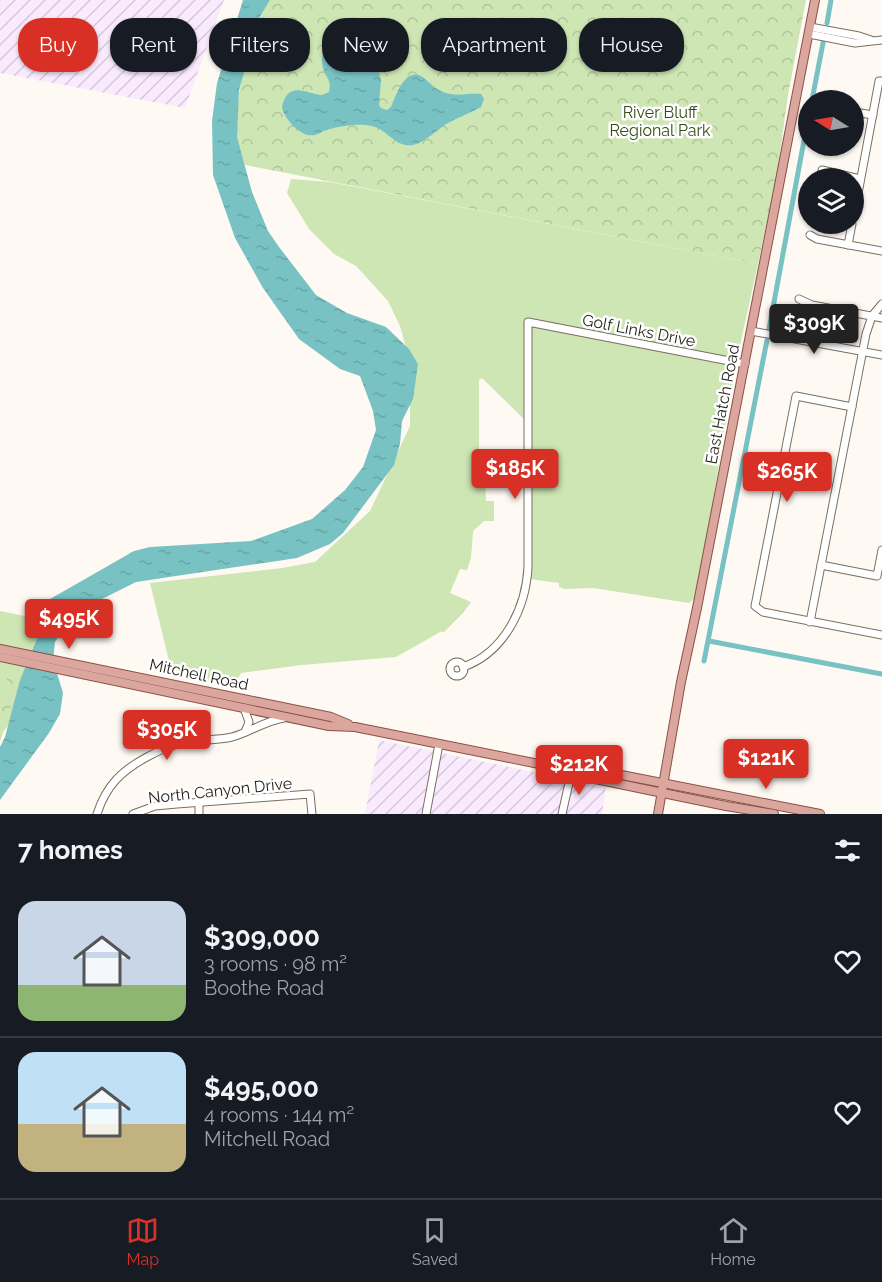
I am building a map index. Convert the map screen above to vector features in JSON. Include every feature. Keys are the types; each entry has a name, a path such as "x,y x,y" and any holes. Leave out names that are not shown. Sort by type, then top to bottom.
{"main road":[{"name":"East Hatch Road","path":"658,814 815,0"},
{"name":"Mitchell Road","path":"0,649 244,708 329,726 355,727 549,766 571,774 820,814"},
{"name":"Mitchell Road","path":"0,657 331,717 355,727"},
{"name":"Mitchell Road","path":"549,766 571,765 726,806 774,814"}],"street":[{"path":"810,30 855,43 878,40"},
{"path":"862,168 881,81"},
{"path":"864,114 873,115"},
{"path":"848,245 850,234"},
{"path":"810,236 882,251"},
{"path":"799,299 812,305 882,318"},
{"path":"810,622 862,351 872,316 882,304"},
{"name":"Golf Links Drive","path":"463,667 484,656 504,636 516,616 526,586 528,322 745,364"},
{"path":"751,331 882,355"},
{"path":"852,407 796,396 755,606 764,612 882,635"},
{"path":"821,565 877,576 882,550"},
{"path":"244,708 249,722 245,732"},
{"path":"97,814 107,790 117,777 165,748 183,742 223,739 288,717"},
{"path":"426,814 439,744"},
{"path":"562,814 571,774"},
{"name":"North Canyon Drive","path":"133,814 154,807 199,802 310,795 312,814"},
{"path":"199,802 199,814"}],"shaded area":[{"path":"0,0 224,0 218,18 209,18 209,42 185,108 0,73"},
{"path":"379,740 606,787 602,814 365,814"}],"green space":[{"name":"River Bluff Regional Park","path":"270,0 806,0 788,95 777,175 758,264 245,165 237,138 236,123 243,72 310,72 310,18 261,18"},
{"path":"291,179 330,182 758,264 735,368 697,597 689,603 593,588 564,589 559,587 559,583 529,579 531,426 482,378 479,380 479,480 485,481 486,501 494,501 494,521 484,521 473,531 471,558 467,570 460,569 450,593 471,602 443,633 442,631 396,657 241,673 232,689 171,669 150,583 315,562 370,511 410,426 410,363 400,326 388,301 356,266 334,254 309,229 287,193"},
{"path":"0,611 25,616 55,655 27,700 0,736"},
{"path":"7,669 22,670 0,742 0,691 7,683"}],"water":[{"path":"243,0 270,0 260,18 237,18"},
{"path":"220,72 244,72 239,90 237,137 252,192 268,231 279,247 316,295 347,313 386,327 409,349 418,364 413,399 402,421 400,444 394,465 343,533 330,544 297,558 136,582 86,607 55,642 53,660 63,693 60,714 49,733 0,800 0,747 5,737 20,680 42,627 44,608 50,599 134,551 150,547 251,541 312,519 345,490 363,467 376,430 373,411 360,376 340,369 299,339 263,288 235,238 213,175 212,121"},
{"path":"325,72 378,72 381,80 379,105 387,110 391,107 403,83 412,75 424,78 437,89 448,93 481,94 484,99 481,107 448,123 427,139 413,145 401,144 377,128 367,125 337,127 316,135 305,134 288,119 282,104 292,91 302,90 322,95 329,92 329,82"}],"waterway":[{"path":"827,23 831,0"},
{"path":"814,90 823,43"},
{"path":"769,329 801,156"},
{"path":"704,661 767,340"},
{"path":"709,641 882,674"}]}
